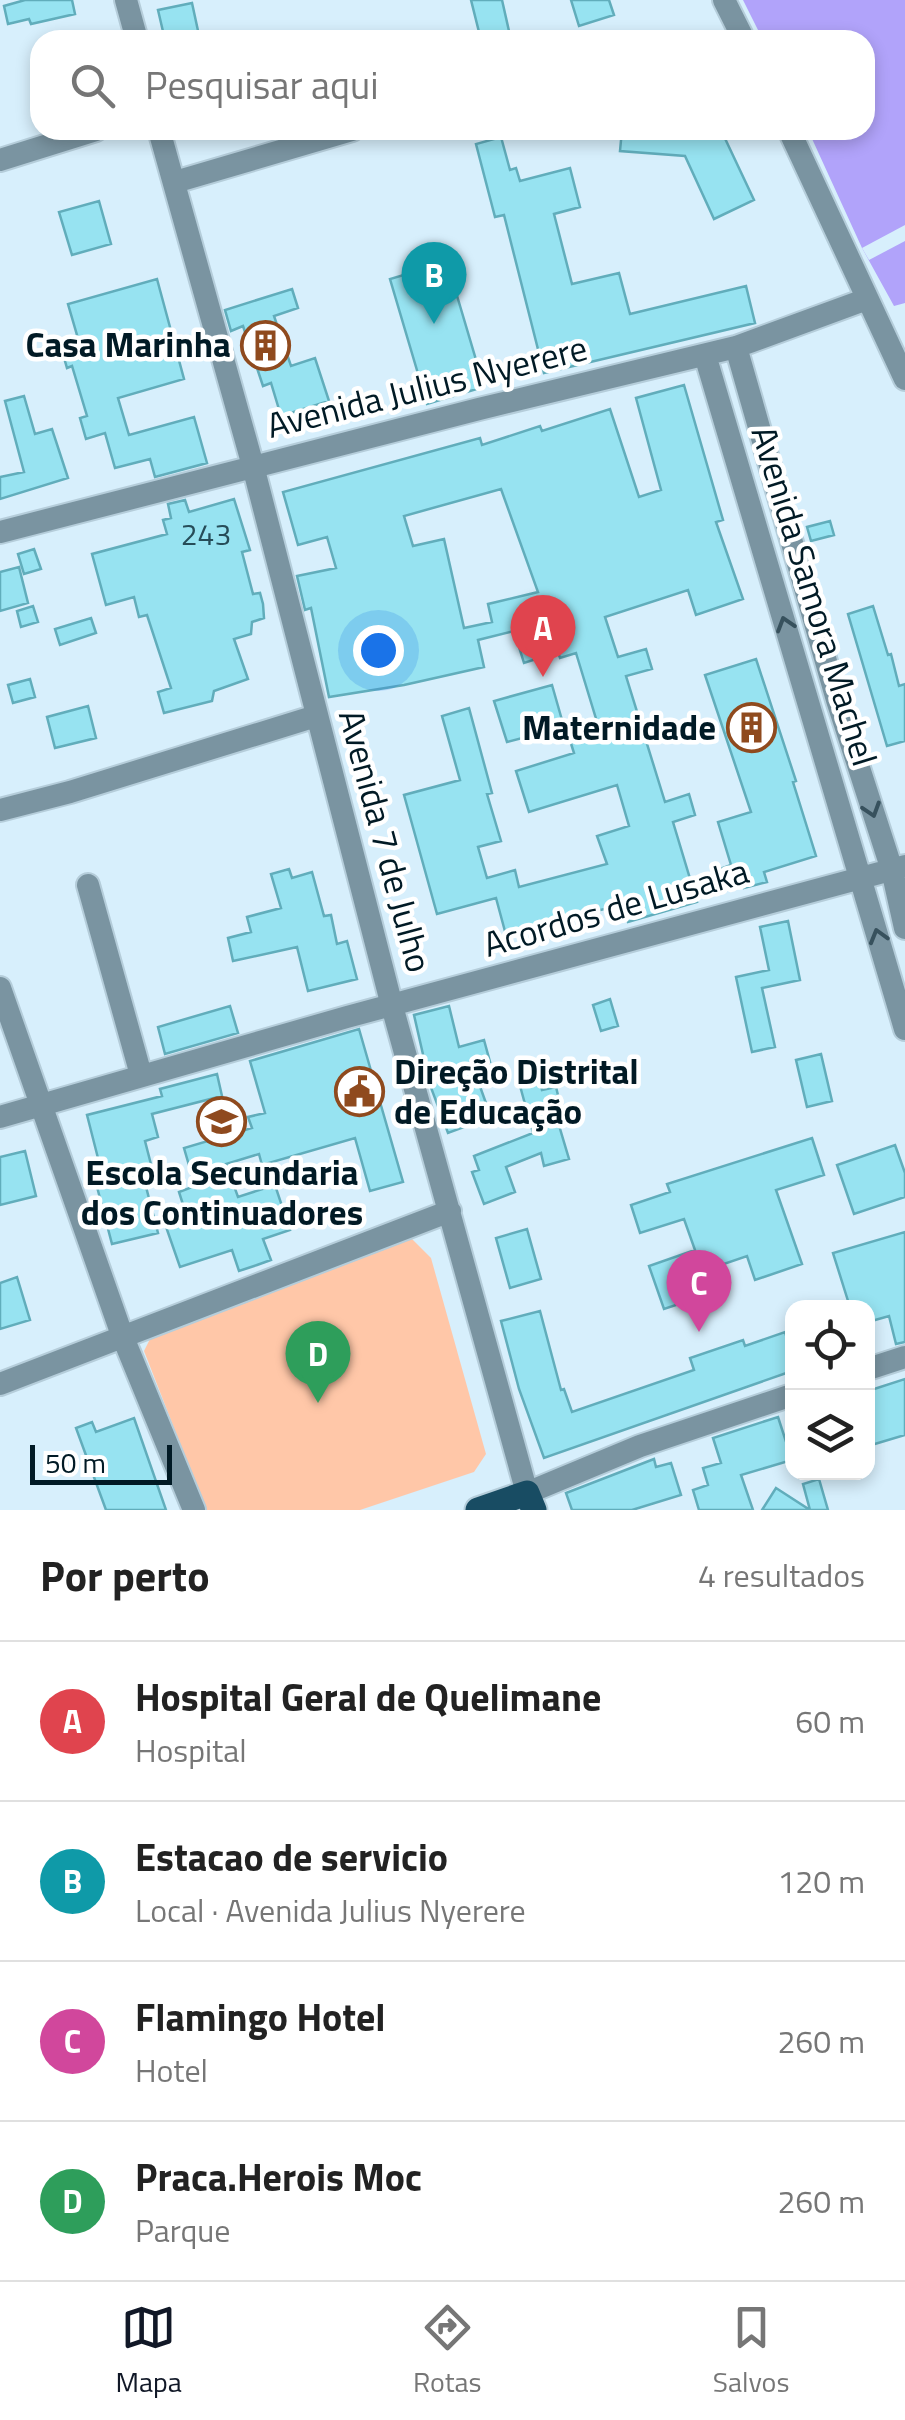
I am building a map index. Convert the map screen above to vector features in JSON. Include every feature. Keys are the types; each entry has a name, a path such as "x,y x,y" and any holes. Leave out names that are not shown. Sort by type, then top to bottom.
{"main road":[{"path":"478,1510 531,1501"}],"street":[{"path":"126,0 134,30"},
{"path":"724,0 739,30"},
{"path":"0,160 64,140"},
{"name":"Avenida 7 de Julho","path":"162,140 253,466 392,1006 531,1501"},
{"path":"175,182 318,140"},
{"path":"794,140 905,378"},
{"name":"Avenida Julius Nyerere","path":"0,532 736,347 867,298"},
{"name":"Avenida Samora Machel","path":"736,347 836,700 898,868 905,928"},
{"name":"Avenida Samora Machel","path":"705,355 905,1030"},
{"path":"0,810 316,716"},
{"name":"Acordos de Lusaka","path":"0,1117 140,1075 898,868"},
{"path":"88,885 140,1075"},
{"path":"0,988 122,1335 194,1510"},
{"path":"3,1375 122,1335 450,1211"},
{"path":"875,1367 905,1357"},
{"path":"531,1501 640,1446 785,1397"}],"shaded area":[{"path":"743,0 905,0 905,303 894,306 862,248 813,140 875,140 875,30 758,30"},
{"path":"412,1239 431,1258 486,1454 474,1472 360,1510 206,1510 144,1351 153,1333"}],"pier":[{"path":"905,225 905,241 869,260 862,248"}],"building":[{"path":"25,0 72,0 75,14 31,24 29,19 8,24 4,6"},
{"path":"471,0 502,0 509,30 478,30"},
{"path":"571,0 609,0 614,15 579,26"},
{"path":"192,3 198,30 163,30 158,10"},
{"path":"502,140 510,170 516,168 520,181 570,168 580,207 554,214 572,284 619,273 630,314 746,286 755,323 544,373 504,215 495,217 476,144"},
{"path":"621,140 726,140 754,200 714,219 685,156 620,151"},
{"path":"99,201 111,244 72,255 59,212"},
{"path":"447,262 479,370 472,372 477,389 427,404 390,279"},
{"path":"157,279 184,379 118,398 129,435 194,417 207,463 155,477 150,459 115,468 105,433 86,439 80,418 87,416 72,366 67,368 61,347 79,342 68,304"},
{"name":"Casa Marinha","path":"292,289 298,308 274,316 291,366 315,358 329,401 281,416 271,383 263,386 243,326 231,331 225,310"},
{"path":"684,385 723,520 716,522 743,599 696,615 688,590 605,617 618,657 646,649 652,669 626,676 665,802 689,794 695,815 673,822 697,902 628,922 623,904 506,935 496,898 437,914 404,795 460,780 442,716 469,708 501,841 478,847 487,878 515,870 519,887 607,864 597,836 629,826 617,785 529,812 516,771 574,753 567,731 597,722 576,653 560,658 558,652 524,663 514,631 478,640 484,667 329,697 311,608 305,610 297,576 336,568 327,537 298,545 283,492 480,438 482,445 540,426 542,431 610,409 639,497 661,490 636,398","holes":["501,489 538,592 488,604 492,622 464,628 444,539 413,546 404,516"]},
{"path":"24,396 35,434 52,429 68,478 0,499 0,477 24,472 5,401"},
{"path":"234,499 250,550 242,552 253,594 260,593 263,604 264,618 252,622 251,634 234,639 248,679 214,691 212,701 164,713 158,692 171,688 147,615 139,617 134,597 106,605 92,554 167,534 163,520 171,518 168,504 185,500 189,512"},
{"path":"830,521 834,535 811,541 807,527"},
{"path":"34,549 41,569 24,574 18,554"},
{"path":"19,567 28,603 0,611 0,572"},
{"path":"33,606 38,622 21,627 17,611"},
{"path":"873,606 899,686 905,684 905,741 887,746 848,614"},
{"path":"91,618 96,633 60,645 55,629"},
{"path":"756,659 816,856 764,872 767,882 744,888 743,882 725,887 720,869 731,865 718,822 751,812 705,675"},
{"path":"30,679 35,697 13,703 8,685"},
{"path":"552,685 564,727 507,742 494,701"},
{"path":"88,706 96,738 55,748 47,717"},
{"path":"289,869 292,878 312,872 324,916 331,915 337,944 347,941 357,979 308,991 297,947 233,961 228,938 251,932 247,917 281,908 271,874"},
{"path":"788,921 800,980 762,988 775,1047 752,1052 736,977 769,970 760,927"},
{"path":"610,999 618,1026 601,1031 593,1005"},
{"path":"230,1006 238,1033 165,1054 158,1027"},
{"path":"449,1006 459,1047 484,1040 490,1062 473,1067 491,1117 448,1133 430,1085 414,1015"},
{"path":"359,1029 403,1182 370,1191 355,1138 262,1165 259,1154 226,1164 238,1197 275,1185 290,1230 263,1239 271,1260 257,1265 239,1271 232,1250 180,1267 164,1221 186,1214 179,1192 195,1186 184,1148 252,1128 248,1117 265,1113 250,1061"},
{"path":"821,1054 832,1101 807,1107 796,1060"},
{"path":"537,1070 542,1090 556,1087 564,1120 558,1122 569,1159 544,1166 541,1153 506,1167 515,1192 484,1204 472,1172 479,1170 474,1156 533,1133 517,1075"},
{"path":"217,1074 222,1096 152,1114 158,1137 145,1141 154,1176 144,1179 158,1233 112,1244 91,1164 99,1162 87,1115 162,1096 160,1089"},
{"path":"812,1138 824,1175 776,1190 802,1264 755,1280 747,1256 706,1270 716,1301 697,1308 694,1299 664,1309 649,1266 695,1250 684,1219 640,1233 631,1205 670,1192 667,1184"},
{"path":"895,1145 905,1173 905,1197 854,1214 837,1165"},
{"path":"25,1151 36,1196 0,1205 0,1157"},
{"path":"527,1229 541,1279 510,1288 496,1238"},
{"path":"905,1232 905,1342 896,1344 889,1316 875,1320 875,1300 848,1300 833,1253"},
{"path":"17,1277 30,1320 0,1329 0,1283"},
{"path":"540,1311 561,1390 564,1389 572,1412 694,1370 690,1358 743,1340 745,1346 785,1332 785,1373 544,1458 519,1389 501,1321"},
{"path":"905,1379 905,1435 875,1444 875,1390"},
{"path":"778,1417 785,1438 785,1462 741,1475 753,1510 699,1510 693,1490 708,1485 703,1468 721,1463 713,1438"},
{"path":"134,1418 166,1510 106,1510 76,1428 92,1422 96,1432"},
{"path":"654,1459 656,1467 671,1463 681,1495 632,1510 572,1510 566,1493"},
{"path":"819,1480 828,1510 810,1510 803,1484"},
{"path":"776,1488 810,1510 762,1510"}],"place":[{"name":"Estacao de servicio","path":"434,324"},
{"name":"Casa Marinha","path":"266,345"},
{"name":"Hospital Geral de Quelimane","path":"543,677"},
{"name":"Maternidade","path":"751,728"},
{"name":"Direção Distrital de Educação","path":"359,1092"},
{"name":"Escola Secundaria dos Continuadores","path":"222,1121"},
{"name":"Flamingo Hotel","path":"699,1332"},
{"name":"Praca.Herois Moc","path":"318,1403"}]}
